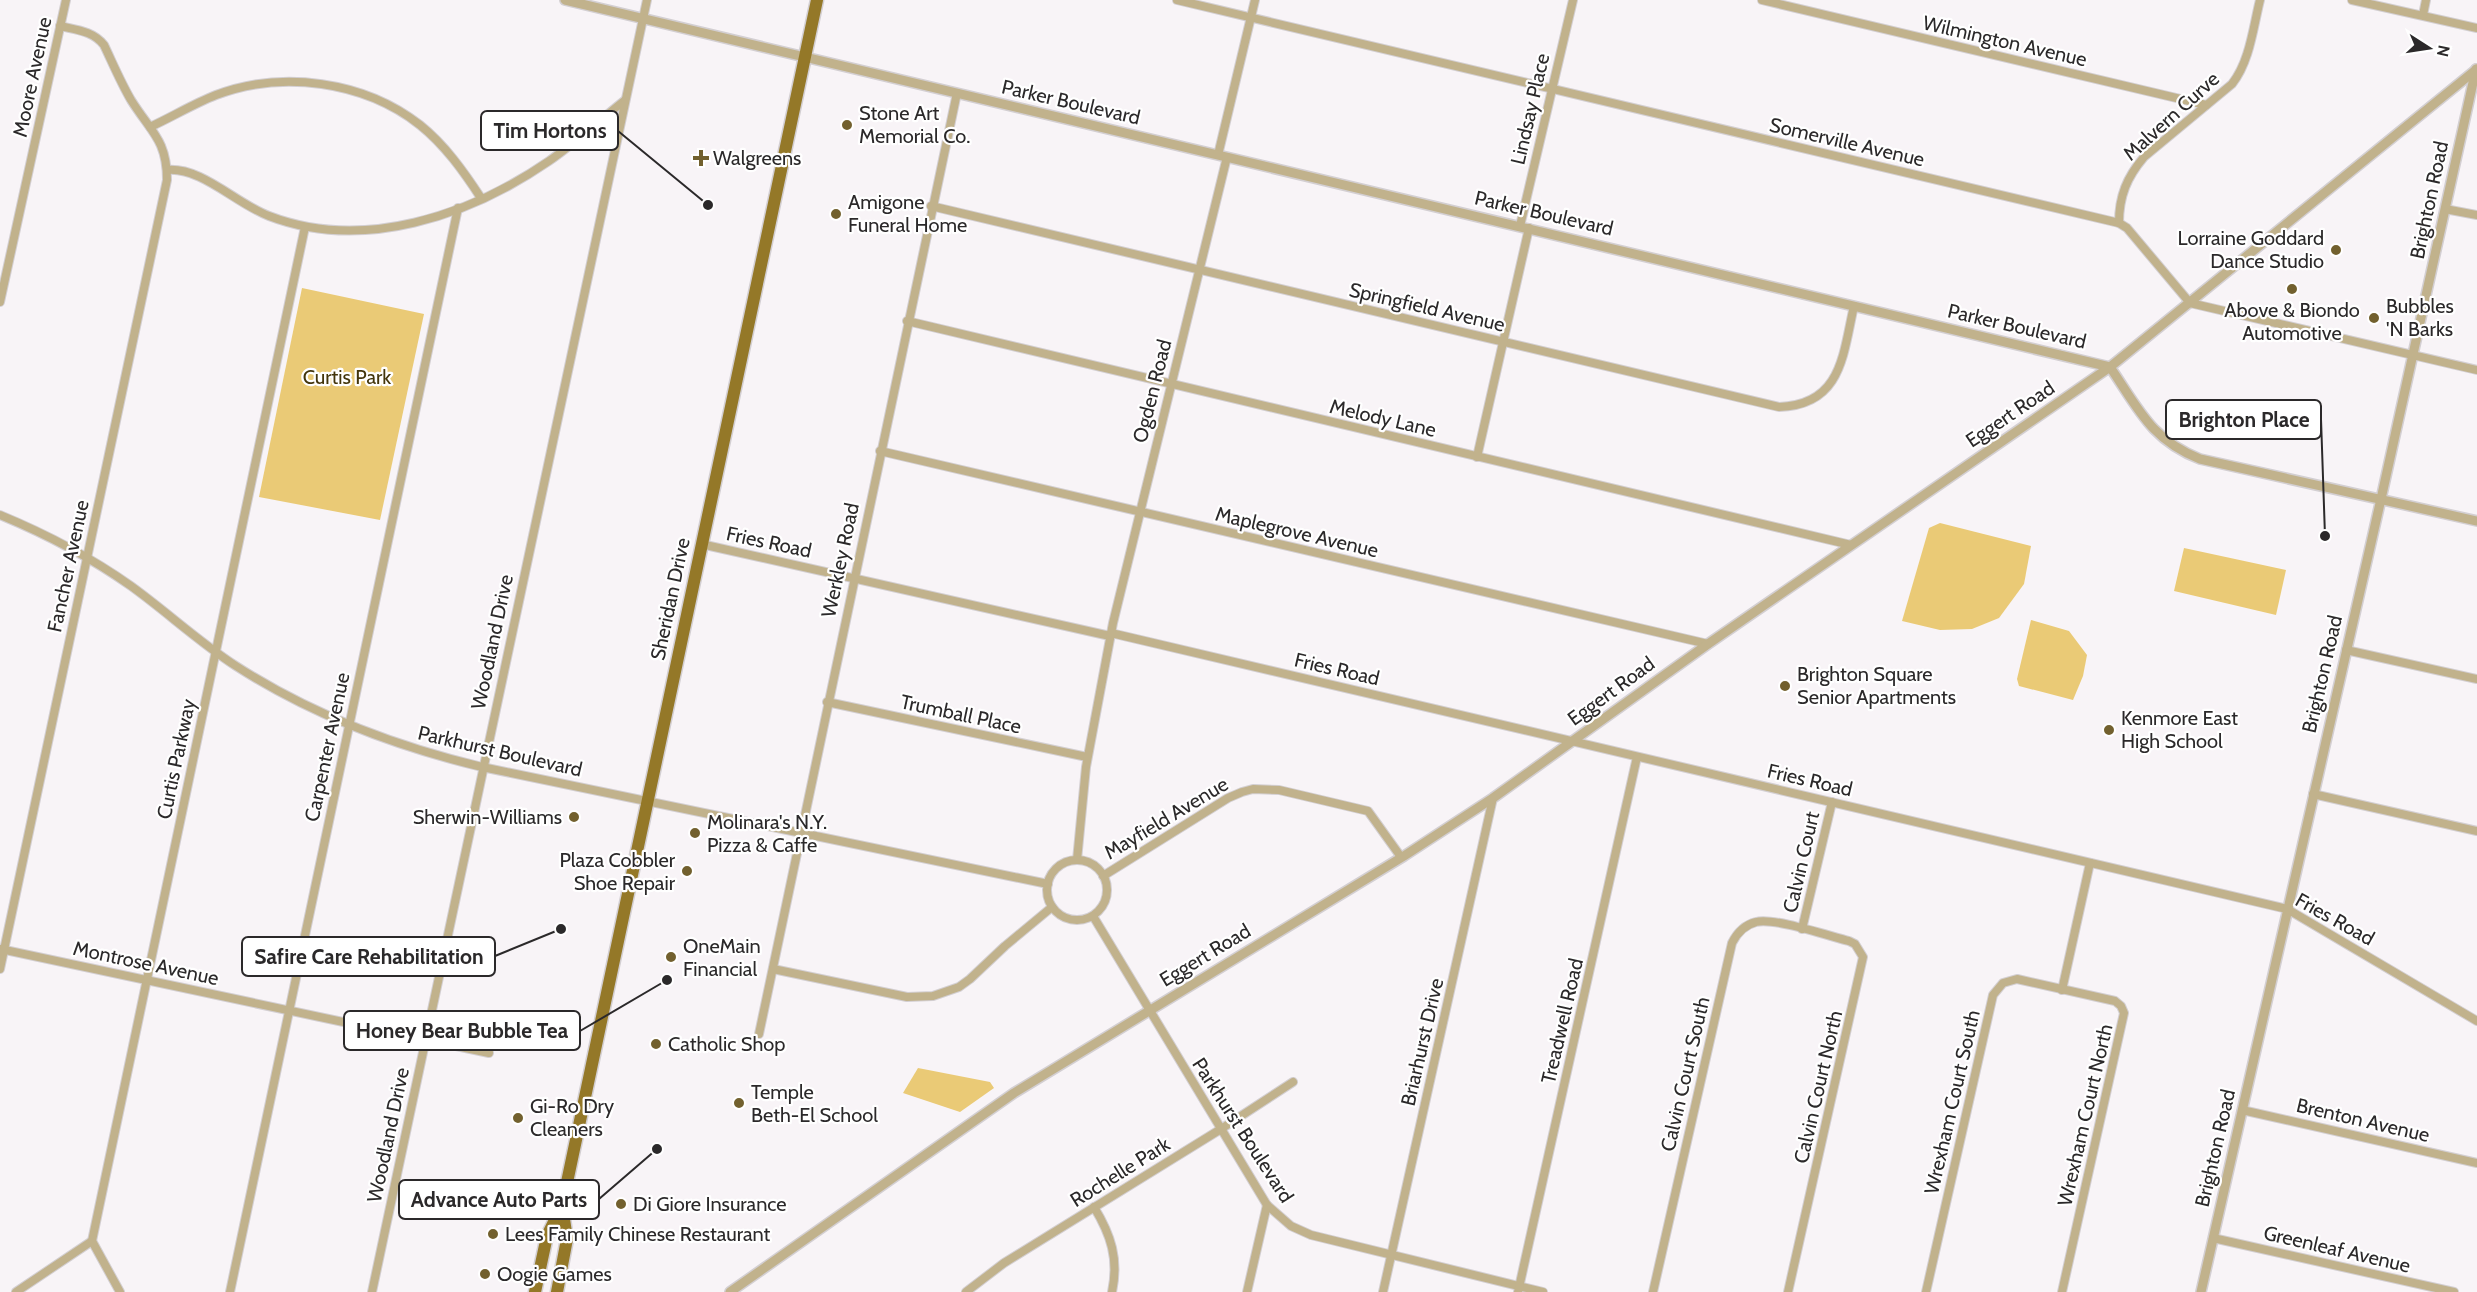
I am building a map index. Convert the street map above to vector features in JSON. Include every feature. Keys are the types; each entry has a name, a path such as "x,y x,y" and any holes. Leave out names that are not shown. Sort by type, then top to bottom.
{"main road":[{"name":"Sheridan Drive","path":"535,1292 547,1236 562,1206 817,0"},
{"name":"Sheridan Drive","path":"557,1292 567,1239 562,1206"}],"street":[{"name":"Moore Avenue","path":"0,302 66,0"},
{"name":"Parker Boulevard","path":"565,0 2110,367"},
{"name":"Woodland Drive","path":"372,1292 647,0"},
{"name":"Somerville Avenue","path":"1177,0 2119,223"},
{"name":"Ogden Road","path":"1077,860 1087,757 1110,634 1199,270 1255,0"},
{"name":"Lindsay Place","path":"1477,457 1503,342 1552,89 1573,0"},
{"name":"Wilmington Avenue","path":"1762,0 2206,105"},
{"name":"Malvern Curve","path":"2119,223 2122,194 2134,168 2144,157 2232,84 2238,76 2244,64 2260,0"},
{"path":"2352,0 2477,28"},
{"path":"2423,15 2426,0"},
{"path":"60,26 99,38 120,81 159,139 167,170 185,170 194,173 250,208 304,227 350,232 372,231 410,224 458,208 511,184 551,160 624,101"},
{"name":"Brighton Road","path":"2201,1292 2476,68"},
{"name":"Eggert Road","path":"730,1292 1014,1093 1401,857 1493,798 1708,644 2110,367 2476,68"},
{"path":"150,127 216,95 237,89 282,82 333,85 384,103 419,124 436,139 481,198"},
{"name":"Werkley Road","path":"759,1034 907,321 957,93"},
{"name":"Fancher Avenue","path":"0,969 2,950 165,195 167,170"},
{"name":"Springfield Avenue","path":"932,206 1779,407 1812,400 1822,393 1836,376 1854,306"},
{"name":"Carpenter Avenue","path":"230,1292 458,208"},
{"path":"2445,209 2477,215"},
{"path":"2119,223 2127,228 2190,303 2477,370"},
{"name":"Curtis Parkway","path":"92,1241 304,227"},
{"name":"Melody Lane","path":"907,321 1851,545"},
{"path":"2110,367 2157,433 2184,453 2200,459 2477,521"},
{"name":"Maplegrove Avenue","path":"880,451 1708,644"},
{"name":"Parkhurst Boulevard","path":"0,514 45,534 86,557 146,597 215,652 274,690 349,726 410,748 482,767 1048,884"},
{"name":"Fries Road","path":"701,544 1110,634 2287,909 2477,1021"},
{"path":"2346,650 2477,679"},
{"name":"Trumball Place","path":"827,702 1087,757"},
{"name":"Treadwell Road","path":"1518,1289 1637,757"},
{"name":"Mayfield Avenue","path":"1103,876 1228,798 1253,789 1279,790 1368,811 1401,857"},
{"path":"2313,794 2477,831"},
{"name":"Briarhurst Drive","path":"1383,1292 1493,798"},
{"name":"Calvin Court","path":"1803,929 1832,802"},
{"path":"1077,860 1092,864 1103,876 1107,888 1105,901 1093,916 1080,920 1067,919 1052,907 1048,900 1048,884 1055,870 1069,862 1077,860"},
{"path":"2062,990 2090,863"},
{"path":"773,969 906,997 933,996 959,987 970,979 1052,907"},
{"name":"Parkhurst Boulevard","path":"1093,916 1267,1205 1277,1216 1302,1232 1518,1289 1543,1292"},
{"name":"Calvin Court South","path":"1653,1292 1732,943 1741,930 1756,921 1765,920 1803,929"},
{"name":"Calvin Court North","path":"1788,1292 1863,962 1860,951 1849,941 1803,929"},
{"name":"Montrose Avenue","path":"2,950 489,1053"},
{"name":"Wrexham Court South","path":"1926,1292 1993,995 2003,983 2017,979 2062,990"},
{"name":"Wrexham Court North","path":"2062,990 2115,1001 2124,1013 2062,1292"},
{"name":"Rochelle Park","path":"966,1292 1004,1263 1221,1130 1293,1082"},
{"name":"Brenton Avenue","path":"2242,1110 2477,1162"},
{"path":"1247,1292 1267,1205"},
{"path":"1094,1207 1114,1251 1116,1276 1112,1292"},
{"name":"Greenleaf Avenue","path":"2213,1238 2454,1292"},
{"path":"16,1292 92,1241 120,1292"}],"green space":[{"name":"Curtis Park","path":"302,288 424,314 380,520 259,497"},
{"path":"1940,523 2031,546 2024,584 1999,618 1972,629 1940,630 1902,621 1929,528"},
{"path":"2184,548 2286,570 2276,615 2174,591"},
{"path":"2031,620 2069,631 2087,655 2083,676 2073,700 2019,686 2017,679"},
{"path":"918,1068 990,1082 994,1088 960,1112 903,1093"}],"place":[{"name":"Stone Art Memorial Co.","path":"847,125"},
{"name":"Walgreens","path":"701,158"},
{"name":"Tim Hortons","path":"708,205"},
{"name":"Amigone Funeral Home","path":"836,214"},
{"name":"Lorraine Goddard Dance Studio","path":"2336,250"},
{"name":"Above & Biondo Automotive","path":"2292,289"},
{"name":"Bubbles 'N Barks","path":"2374,318"},
{"name":"Brighton Place","path":"2325,536"},
{"name":"Brighton Square Senior Apartments","path":"1785,686"},
{"name":"Kenmore East High School","path":"2109,730"},
{"name":"Sherwin-Williams","path":"574,817"},
{"name":"Molinara's N.Y. Pizza & Caffe","path":"695,833"},
{"name":"Plaza Cobbler Shoe Repair","path":"687,871"},
{"name":"Safire Care Rehabilitation","path":"561,929"},
{"name":"OneMain Financial","path":"671,957"},
{"name":"Honey Bear Bubble Tea","path":"667,980"},
{"name":"Catholic Shop","path":"656,1044"},
{"name":"Temple Beth-El School","path":"739,1103"},
{"name":"Gi-Ro Dry Cleaners","path":"518,1118"},
{"name":"Advance Auto Parts","path":"657,1149"},
{"name":"Di Giore Insurance","path":"621,1204"},
{"name":"Lees Family Chinese Restaurant","path":"493,1234"},
{"name":"Oogie Games","path":"485,1274"}]}
